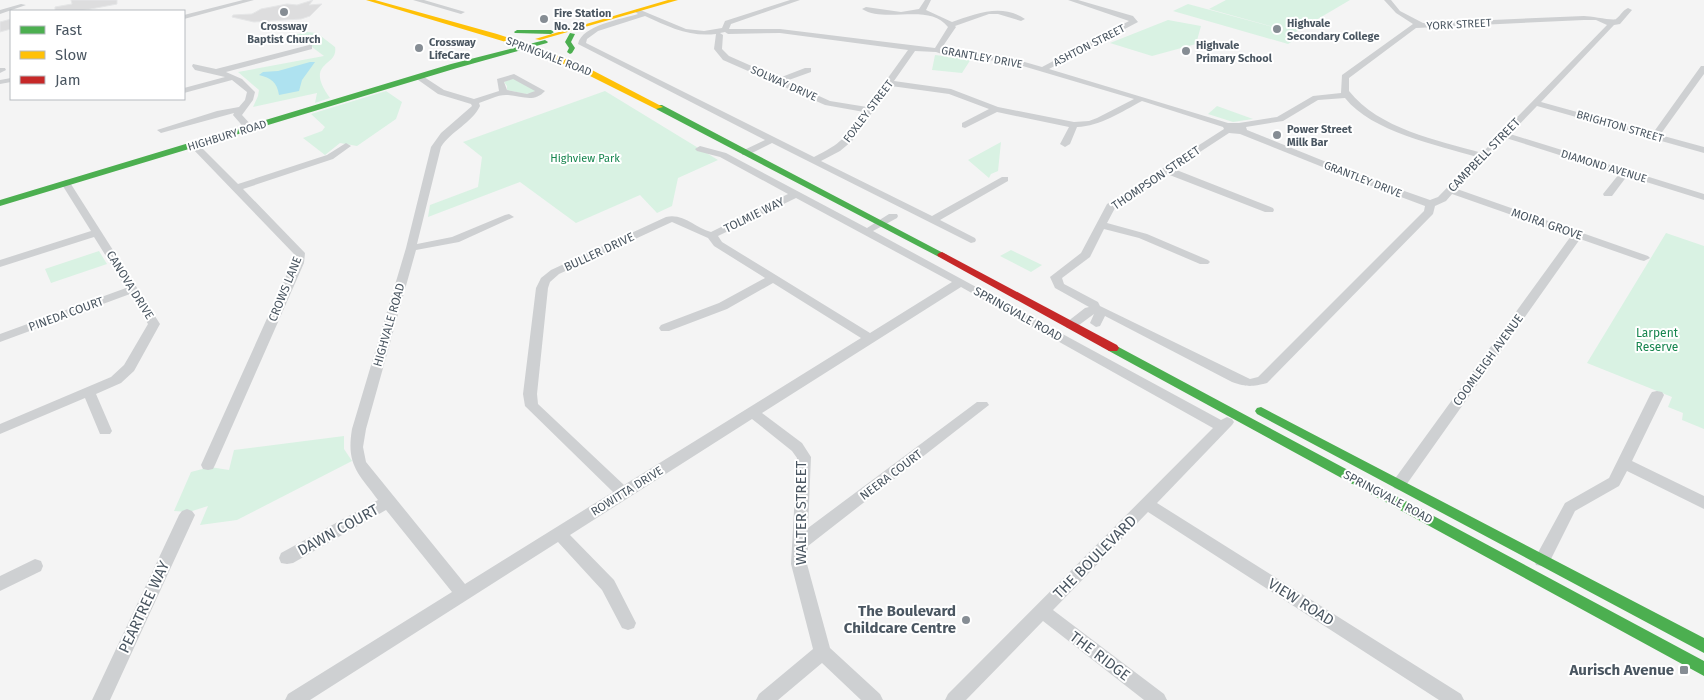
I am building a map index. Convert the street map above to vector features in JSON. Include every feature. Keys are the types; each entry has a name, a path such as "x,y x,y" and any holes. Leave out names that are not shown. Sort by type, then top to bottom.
{"main road":[{"name":"SPRINGVALE ROAD","path":"370,0 416,16 525,45"},
{"name":"SPRINGVALE ROAD","path":"396,0 517,32 543,44 589,71 881,223 1071,325 1704,669"},
{"name":"HIGHBURY ROAD","path":"0,203 492,53 525,45 543,44 576,32 642,13 675,0"},
{"path":"517,32 576,32"},
{"path":"570,52 572,48 568,42 576,32"},
{"path":"492,53 505,39"},
{"name":"SPRINGVALE ROAD","path":"543,44 570,52 860,199"},
{"path":"505,54 543,44"},
{"name":"HIGHBURY ROAD","path":"454,66 505,54 525,45"},
{"path":"877,208 905,222"},
{"path":"1071,310 1100,326"},
{"name":"SPRINGVALE ROAD","path":"1254,407 1704,646"}],"street":[{"path":"185,17 251,0"},
{"path":"416,0 461,12"},
{"path":"722,32 728,23 797,0"},
{"path":"922,11 928,0"},
{"name":"ASHTON STREET","path":"1043,70 1135,20 1071,0"},
{"path":"1387,0 1398,12 1422,26"},
{"path":"0,12 23,5"},
{"path":"866,10 909,14 922,11 952,24 988,12 998,12 1022,19"},
{"name":"CAMPBELL STREET","path":"1096,309 1104,310 1230,377 1254,383 1262,380 1428,212 1430,204 1440,200 1611,25 1610,23 1617,22 1628,10"},
{"name":"GRANTLEY DRIVE","path":"642,13 685,31 780,31 913,49 937,50 1014,62 1141,98 1228,128 1240,129 1353,176 1430,204"},
{"name":"YORK STREET","path":"1346,95 1343,83 1347,73 1410,28 1584,18 1597,18 1610,23"},
{"path":"937,50 952,24"},
{"name":"SPRINGVALE ROAD","path":"576,32 582,44 589,49 971,240"},
{"name":"SOLWAY DRIVE","path":"722,32 718,48 723,56 828,103 870,110"},
{"path":"220,71 309,46"},
{"name":"FOXLEY STREET","path":"812,161 845,143 913,49"},
{"path":"185,65 220,71 244,84 251,92 249,100 240,109 237,116 249,128"},
{"path":"1655,136 1704,68"},
{"path":"779,81 808,70"},
{"path":"185,91 232,77"},
{"path":"418,77 441,92 474,102 504,92"},
{"path":"890,83 951,92 996,109 1074,125 1090,124 1100,120 1141,98"},
{"path":"1240,129 1280,119 1316,98 1346,95 1360,109 1390,125 1483,156"},
{"name":"HIGHVALE ROAD","path":"463,594 388,502 359,463 356,439 411,248 438,143 444,135 474,110 476,106 474,102"},
{"name":"BRIGHTON STREET","path":"1536,102 1704,150"},
{"path":"161,130 240,109"},
{"path":"965,125 996,109"},
{"path":"1065,144 1074,125"},
{"name":"THOMPSON STREET","path":"1096,309 1089,302 1061,288 1056,280 1058,274 1086,255 1111,206 1228,128"},
{"name":"DIAMOND AVENUE","path":"1504,135 1704,196"},
{"path":"745,153 772,140"},
{"name":"CROWS LANE","path":"194,145 300,253 298,262 208,465"},
{"path":"236,188 330,157 346,146"},
{"name":"SPRINGVALE ROAD","path":"700,149 723,155 960,282 1222,427"},
{"path":"1167,170 1269,210"},
{"path":"1608,194 1625,172"},
{"path":"932,221 1005,179"},
{"name":"CANOVA DRIVE","path":"0,429 116,380 124,374 154,324 131,290 98,232 66,183"},
{"name":"MOIRA GROVE","path":"1450,190 1644,258"},
{"name":"TOLMIE WAY","path":"712,234 796,194"},
{"path":"866,232 893,216"},
{"path":"411,248 455,240 509,217"},
{"name":"BULLER DRIVE","path":"623,493 532,406 530,394 544,283 555,272 670,219 677,219 700,232 712,234 718,244 870,338"},
{"path":"1100,225 1143,236 1204,262"},
{"path":"0,264 98,232"},
{"name":"COOMLEIGH AVENUE","path":"1399,484 1577,235"},
{"path":"665,328 722,306 773,278"},
{"name":"ROWITTA DRIVE","path":"294,700 960,282"},
{"name":"PINEDA COURT","path":"0,338 131,290"},
{"path":"1096,309 1100,314 1100,326"},
{"name":"SPRINGVALE ROAD","path":"1071,325 1089,311 1096,309"},
{"path":"89,393 105,431"},
{"path":"1542,560 1570,507 1614,482 1657,395"},
{"name":"NEERA COURT","path":"800,544 982,405"},
{"name":"WALTER STREET","path":"753,413 797,446 804,457 799,564 822,652"},
{"name":"THE BOULEVARD","path":"954,700 1235,414"},
{"path":"1624,463 1704,503"},
{"name":"DAWN COURT","path":"287,558 388,502"},
{"name":"VIEW ROAD","path":"1147,504 1455,700"},
{"name":"PEARTREE WAY","path":"102,700 188,514"},
{"path":"559,533 608,585 628,623"},
{"path":"0,584 35,566"},
{"name":"THE RIDGE","path":"1042,611 1158,700"},
{"path":"765,700 822,652 874,700"}],"green space":[{"name":"Highvale Secondary College","path":"1226,0 1350,0 1294,33 1302,35 1288,44 1173,11 1188,4 1277,28 1209,9"},
{"path":"1168,20 1201,26 1196,44 1152,56 1110,43"},
{"path":"307,32 317,33 335,47 335,53 324,66 320,77 330,98 315,103 317,93 253,107 259,90 238,72 324,56 300,38 286,37"},
{"path":"935,55 971,59 962,73 932,70"},
{"path":"514,78 535,90 533,93 526,94 507,90 504,82"},
{"path":"386,91 402,102 396,119 357,146 340,143 325,155 303,138 322,131 325,127 311,114"},
{"name":"Highview Park","path":"605,91 718,160 678,178 672,206 657,213 640,195 576,223 520,182 428,217 430,205 478,187 482,157 463,142"},
{"path":"1217,106 1253,119 1233,122 1208,114"},
{"path":"1001,142 998,171 991,174 989,178 968,160"},
{"name":"Larpent Reserve","path":"1666,233 1704,246 1704,429 1682,420 1683,413 1668,407 1672,397 1587,363"},
{"path":"1011,250 1042,265 1031,272 1000,256"},
{"path":"99,251 107,264 51,283 45,269"},
{"path":"344,436 344,449 352,461 237,520 200,525 208,506 189,512 174,511 191,472 210,467 229,470 234,450"}],"water":[{"path":"315,62 302,80 299,91 279,95 273,81 259,75 263,72 278,71"}],"building":[{"path":"71,0 117,0 117,4 85,10 55,10 55,7 72,4"},
{"name":"Crossway Baptist Church","path":"313,0 309,5 322,4 310,16 301,19 254,22 232,17 233,15 252,14 261,9 287,4 297,5"},
{"path":"10,19 10,29 0,32 0,22"}],"traffic: fast":[{"path":"517,32 551,32"},
{"path":"570,52 572,48 568,42 572,34"},
{"path":"0,203 454,66 545,42"},
{"path":"659,107 942,255"},
{"path":"1113,348 1704,669"},
{"path":"1261,411 1704,646"}],"traffic: slow":[{"path":"369,0 494,35 550,55 659,107"},
{"path":"538,39 675,0"}],"traffic: jam":[{"path":"942,255 1113,348"}],"place":[{"name":"Crossway Baptist Church","path":"284,12"},
{"name":"Fire Station No. 28","path":"544,19"},
{"name":"Highvale Secondary College","path":"1277,29"},
{"name":"Crossway LifeCare","path":"419,48"},
{"name":"Highvale Primary School","path":"1186,51"},
{"name":"Power Street Milk Bar","path":"1277,135"},
{"name":"The Boulevard Childcare Centre","path":"966,620"},
{"name":"Aurisch Avenue","path":"1684,670"}]}
